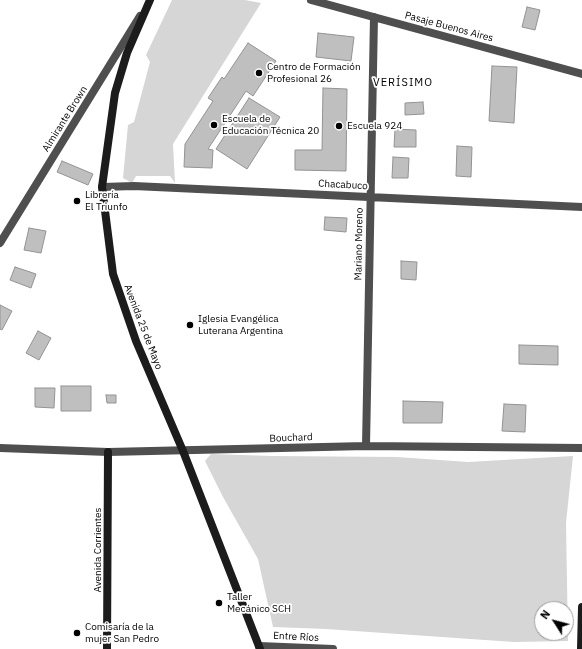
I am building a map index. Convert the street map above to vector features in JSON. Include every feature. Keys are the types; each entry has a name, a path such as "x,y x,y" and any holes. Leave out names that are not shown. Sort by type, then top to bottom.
{"main road":[{"name":"Avenida 25 de Mayo","path":"148,3 127,53 115,93 102,187 113,274 136,341 182,451 260,647"},
{"name":"Avenida Corrientes","path":"107,649 108,452"},
{"path":"580,649 582,606"}],"street":[{"name":"Pasaje Buenos Aires","path":"311,0 582,74"},
{"name":"Almirante Brown","path":"0,243 148,3"},
{"name":"Mariano Moreno","path":"366,446 374,17"},
{"name":"Chacabuco","path":"102,187 134,186 582,207"},
{"name":"Bouchard","path":"0,448 108,452 366,446 582,448"},
{"name":"Entre Ríos","path":"260,647 333,649"}],"shaded area":[{"path":"172,0 245,0 261,3 173,144 175,183 170,176 136,176 132,183 123,178 128,125 134,122 150,62 146,55"},
{"path":"211,454 397,457 468,462 573,456 566,523 567,601 534,601 534,641 568,641 514,642 326,629 273,627 258,559 223,497 205,461"}],"building":[{"path":"527,7 540,10 535,30 522,27"},
{"path":"318,33 354,37 351,61 316,57"},
{"path":"248,43 276,61 253,96 246,91 208,149 213,150 212,168 184,167 185,144 213,101 208,98 222,77 224,79"},
{"path":"492,66 517,67 514,123 489,121"},
{"path":"323,88 347,89 346,171 295,170 295,150 322,150"},
{"path":"249,98 280,117 247,169 216,149"},
{"path":"423,102 424,114 405,115 405,103"},
{"path":"395,129 416,130 416,147 394,147"},
{"path":"457,146 472,147 471,177 456,176"},
{"path":"393,157 409,158 408,178 392,178"},
{"path":"62,161 93,174 88,185 57,172"},
{"path":"325,217 347,218 346,232 324,230"},
{"path":"29,228 46,231 41,253 24,250"},
{"path":"401,261 417,262 416,280 401,279"},
{"path":"15,267 36,274 31,288 10,280"},
{"path":"0,305 12,311 2,330 0,329"},
{"path":"38,331 51,338 39,360 26,353"},
{"path":"519,345 558,346 558,365 519,364"},
{"path":"61,386 91,386 91,411 61,411"},
{"path":"35,388 55,388 54,408 35,407"},
{"path":"106,395 116,395 116,403 107,403"},
{"path":"403,401 443,402 442,423 403,423"},
{"path":"504,404 526,405 525,432 502,431"}],"place":[{"name":"Centro de Formación Profesional 26","path":"259,73"},
{"name":"Escuela de Educación Técnica 20","path":"214,125"},
{"name":"Escuela 924","path":"339,126"},
{"name":"Librería El Triunfo","path":"77,201"},
{"name":"Iglesia Evangélica Luterana Argentina","path":"190,325"},
{"name":"Taller Mecánico SCH","path":"219,603"},
{"name":"Comisaría de la mujer San Pedro","path":"77,633"}],"district":[{"name":"VERÍSIMO","path":"403,83"}]}
